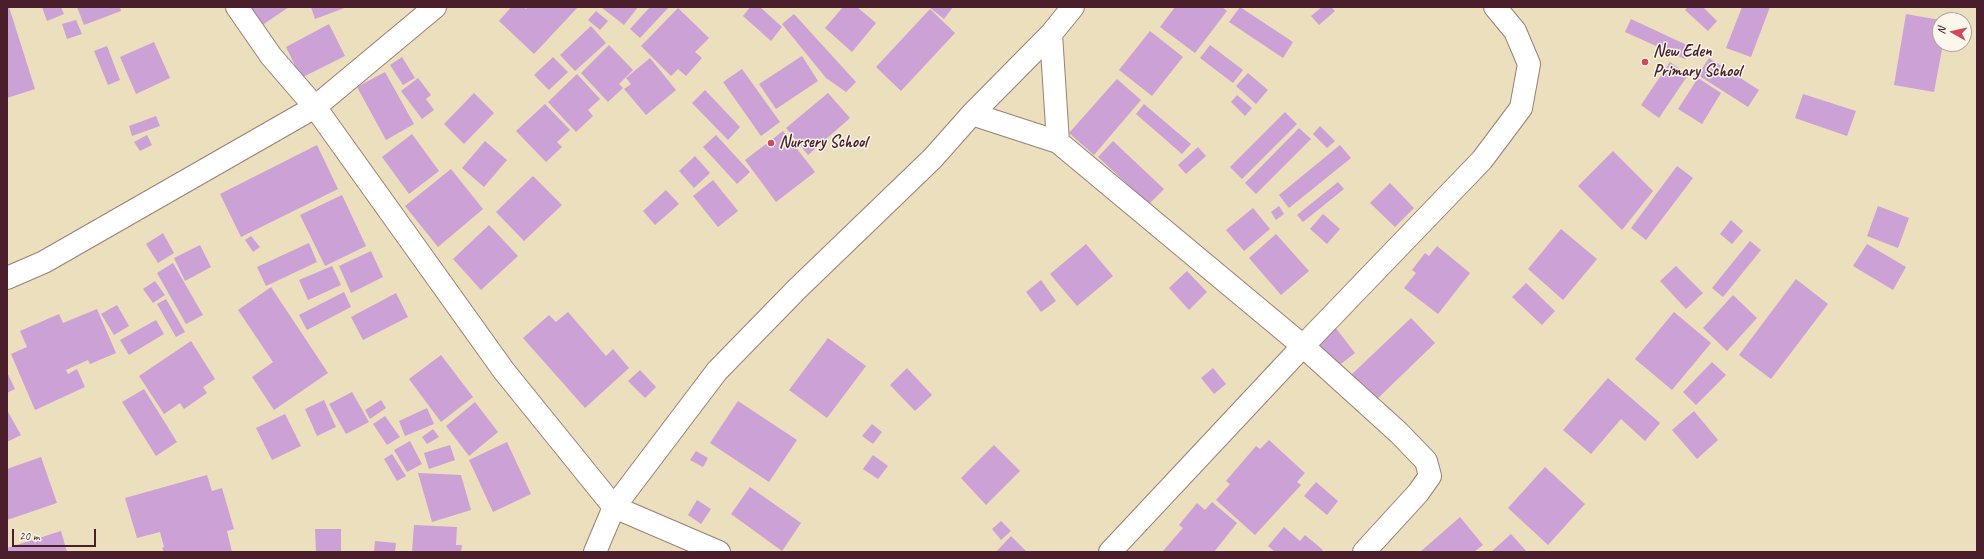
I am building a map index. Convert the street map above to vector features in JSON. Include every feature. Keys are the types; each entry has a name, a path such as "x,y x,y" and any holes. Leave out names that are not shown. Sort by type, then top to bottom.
{"street":[{"path":"237,7 271,56 315,107 504,371 614,506 719,552"},
{"path":"7,278 44,262 315,107 436,7"},
{"path":"595,552 614,506 717,371 797,289 933,158 972,114 1051,34 1073,7"},
{"path":"1110,552 1303,346 1482,160 1521,108 1529,64 1515,31 1495,7"},
{"path":"1051,34 1058,142"},
{"path":"972,114 1058,142 1303,346 1399,433 1426,461 1430,476 1418,493 1364,552"}],"building":[{"path":"7,7 9,7 35,89 7,98"},
{"path":"42,7 61,7 64,14 47,21"},
{"path":"77,7 120,7 121,11 84,25"},
{"path":"240,7 289,7 255,30"},
{"path":"311,7 347,7 315,19"},
{"path":"511,7 524,7 526,9 528,7 578,7 534,54 499,21"},
{"path":"601,7 638,7 624,25"},
{"path":"650,7 669,7 640,38 630,29"},
{"path":"750,7 760,7 782,27 771,41 743,16"},
{"path":"843,7 857,7 876,23 852,52 825,28"},
{"path":"929,7 953,7 944,19"},
{"path":"1175,7 1222,7 1227,11 1195,53 1160,27"},
{"path":"1240,7 1293,42 1283,58 1229,22"},
{"path":"1322,7 1331,7 1335,11 1319,25 1311,16"},
{"path":"1688,7 1703,7 1717,21 1708,31 1685,10"},
{"path":"1742,7 1770,7 1751,57 1726,48"},
{"path":"678,8 709,38 695,52 702,58 686,76 678,69 671,76 641,46"},
{"path":"930,9 955,33 901,91 876,67"},
{"path":"596,11 608,21 600,30 588,20"},
{"path":"794,14 856,82 846,92 826,78 782,24"},
{"path":"1906,14 1932,19 1932,52 1942,52 1934,92 1894,85"},
{"path":"1631,19 1691,47 1685,59 1625,32"},
{"path":"76,20 82,34 67,39 62,24"},
{"path":"329,24 345,56 301,78 286,47"},
{"path":"591,26 606,43 575,71 560,55"},
{"path":"1150,31 1183,57 1152,96 1119,70"},
{"path":"154,42 170,78 136,94 120,57"},
{"path":"609,45 633,70 619,84 623,88 608,102 581,73"},
{"path":"1210,45 1243,70 1233,83 1200,58"},
{"path":"107,46 120,80 108,85 94,51"},
{"path":"802,56 818,81 776,109 759,84"},
{"path":"402,57 415,78 403,85 390,65"},
{"path":"553,57 568,72 549,90 534,75"},
{"path":"650,58 676,90 646,115 624,89 631,84 626,78"},
{"path":"1709,58 1759,90 1748,107 1698,75"},
{"path":"1670,62 1688,75 1659,118 1641,105"},
{"path":"742,69 780,122 761,136 723,82"},
{"path":"385,72 414,124 386,140 357,87"},
{"path":"1248,73 1268,90 1256,104 1236,86"},
{"path":"577,74 600,99 588,110 593,116 576,132 548,102"},
{"path":"418,78 431,95 426,99 434,110 422,119 401,91"},
{"path":"1698,78 1721,93 1702,124 1678,109"},
{"path":"1117,79 1141,100 1094,155 1069,133"},
{"path":"705,90 740,127 728,140 692,103"},
{"path":"474,93 494,113 464,144 444,124"},
{"path":"828,93 850,118 808,155 786,128"},
{"path":"1803,94 1856,111 1847,136 1795,118"},
{"path":"1237,95 1252,108 1245,116 1231,102"},
{"path":"545,104 570,130 557,142 562,147 546,162 516,131"},
{"path":"1144,104 1191,144 1182,154 1136,114"},
{"path":"1285,112 1297,124 1242,179 1230,167"},
{"path":"156,116 160,126 132,136 129,126"},
{"path":"1320,126 1335,141 1327,148 1313,134"},
{"path":"1299,128 1311,139 1256,194 1245,183"},
{"path":"783,131 815,172 776,202 745,160"},
{"path":"412,134 439,171 409,194 382,157"},
{"path":"147,135 152,145 140,151 134,142"},
{"path":"716,135 750,172 737,184 703,147"},
{"path":"485,141 507,160 484,187 462,168"},
{"path":"1113,141 1164,189 1149,204 1098,157"},
{"path":"317,145 338,189 241,237 220,194"},
{"path":"1340,145 1351,158 1289,208 1279,195"},
{"path":"1198,147 1206,156 1186,174 1178,165"},
{"path":"1613,151 1653,191 1622,230 1578,186"},
{"path":"695,156 710,173 694,188 679,171"},
{"path":"1677,166 1693,178 1646,240 1631,228"},
{"path":"451,169 483,209 438,247 405,206"},
{"path":"533,176 562,205 524,241 496,212"},
{"path":"713,180 738,211 718,227 693,196"},
{"path":"1338,182 1344,189 1303,222 1297,215"},
{"path":"1390,183 1414,208 1395,227 1370,203"},
{"path":"666,190 679,204 655,225 643,211"},
{"path":"342,195 366,246 325,266 300,215"},
{"path":"1279,206 1284,214 1276,220 1271,212"},
{"path":"1878,206 1909,218 1898,248 1867,236"},
{"path":"1253,208 1270,229 1244,251 1226,230"},
{"path":"1323,214 1340,229 1327,244 1310,229"},
{"path":"1731,220 1743,231 1732,244 1720,234"},
{"path":"489,225 518,256 481,290 453,259"},
{"path":"1561,229 1597,259 1563,300 1528,269"},
{"path":"163,233 174,253 158,263 146,244"},
{"path":"1276,234 1309,271 1281,295 1249,258"},
{"path":"251,236 260,247 253,252 245,240"},
{"path":"1750,241 1761,250 1723,297 1712,288"},
{"path":"309,243 317,262 266,286 257,267"},
{"path":"1086,244 1113,276 1077,306 1050,274"},
{"path":"1867,244 1906,267 1893,290 1853,266"},
{"path":"200,245 211,267 185,281 174,258"},
{"path":"1437,246 1470,273 1438,314 1404,288 1416,273 1412,270 1425,253 1429,256"},
{"path":"371,251 383,277 351,293 339,266"},
{"path":"173,263 203,315 186,324 157,273"},
{"path":"332,266 341,285 308,300 299,280"},
{"path":"1676,266 1703,293 1686,309 1660,281"},
{"path":"1187,271 1207,292 1189,310 1169,288"},
{"path":"1796,279 1828,304 1771,379 1739,355"},
{"path":"1041,280 1056,301 1041,312 1026,292"},
{"path":"155,281 165,295 153,303 143,289"},
{"path":"1526,283 1555,311 1542,325 1512,297"},
{"path":"271,287 328,373 274,410 252,377 273,362 238,310"},
{"path":"344,292 351,307 307,330 299,315"},
{"path":"396,293 408,317 363,340 351,317"},
{"path":"1733,295 1757,318 1727,351 1703,328"},
{"path":"166,299 185,332 176,337 157,304"},
{"path":"117,305 129,326 114,335 101,314"},
{"path":"97,309 116,353 90,364 88,360 66,370 68,374 77,369 85,387 35,410 11,354 27,347 20,331 59,314 63,323"},
{"path":"568,312 606,356 613,349 629,368 585,408 523,338 549,315 556,322"},
{"path":"1674,312 1711,343 1672,390 1635,359"},
{"path":"1411,318 1435,343 1374,402 1350,376"},
{"path":"156,320 164,334 129,355 120,340"},
{"path":"1335,327 1355,353 1337,367 1316,342"},
{"path":"828,338 866,366 827,418 789,390"},
{"path":"191,341 215,379 203,387 207,393 184,409 180,403 164,414 139,376"},
{"path":"441,355 473,397 441,422 409,379"},
{"path":"1712,362 1726,375 1696,405 1683,392"},
{"path":"907,368 932,395 915,411 890,385"},
{"path":"1213,368 1226,384 1214,394 1201,378"},
{"path":"640,370 656,387 645,398 628,381"},
{"path":"7,372 15,389 7,393"},
{"path":"1608,378 1660,423 1645,441 1621,419 1591,454 1563,430"},
{"path":"144,389 177,442 156,456 122,402"},
{"path":"352,392 369,422 346,434 329,404"},
{"path":"324,400 336,427 317,436 305,409"},
{"path":"381,400 386,408 370,419 365,410"},
{"path":"738,401 797,440 769,482 710,443"},
{"path":"475,402 498,432 469,456 446,426"},
{"path":"427,408 434,424 405,436 399,421"},
{"path":"1694,411 1718,440 1697,459 1672,430"},
{"path":"8,412 21,435 7,442 7,413"},
{"path":"285,414 301,446 272,460 256,428"},
{"path":"385,416 400,437 387,445 373,424"},
{"path":"872,424 882,432 873,444 862,436"},
{"path":"433,429 439,437 427,444 422,437"},
{"path":"1269,440 1305,473 1297,482 1301,485 1255,535 1216,500 1230,484 1226,481 1256,446 1260,449"},
{"path":"410,441 422,464 407,472 394,450"},
{"path":"507,442 531,494 493,512 469,460"},
{"path":"450,445 455,460 429,469 424,453"},
{"path":"994,445 1020,471 986,505 961,478"},
{"path":"696,451 708,458 703,467 690,460"},
{"path":"392,454 406,476 397,481 384,459"},
{"path":"873,455 888,466 878,479 863,469"},
{"path":"41,457 57,503 7,520 7,469"},
{"path":"1545,467 1585,504 1548,545 1508,508"},
{"path":"418,473 461,475 471,510 432,522"},
{"path":"207,475 212,491 222,488 234,529 227,531 232,552 164,552 160,532 137,538 125,498"},
{"path":"1316,482 1338,501 1327,515 1304,496"},
{"path":"750,487 801,523 782,551 731,514"},
{"path":"697,500 711,509 701,524 688,515"},
{"path":"1212,502 1237,523 1214,552 1163,551 1183,528 1179,525 1197,503 1205,510"},
{"path":"1460,517 1483,545 1474,552 1420,552"},
{"path":"1001,521 1011,531 1001,540 992,529"},
{"path":"414,525 457,527 456,545 462,545 461,552 412,552"},
{"path":"1284,527 1300,541 1305,535 1323,550 1321,552 1275,552 1268,546"},
{"path":"315,529 341,529 341,552 316,552"},
{"path":"61,531 67,552 7,552 7,548"},
{"path":"1511,534 1527,552 1491,552"},
{"path":"1011,536 1027,552 996,552"},
{"path":"375,541 396,543 395,552 374,552"}],"place":[{"name":"New Eden Primary School","path":"1645,62"},
{"name":"Nursery School","path":"771,143"}]}
